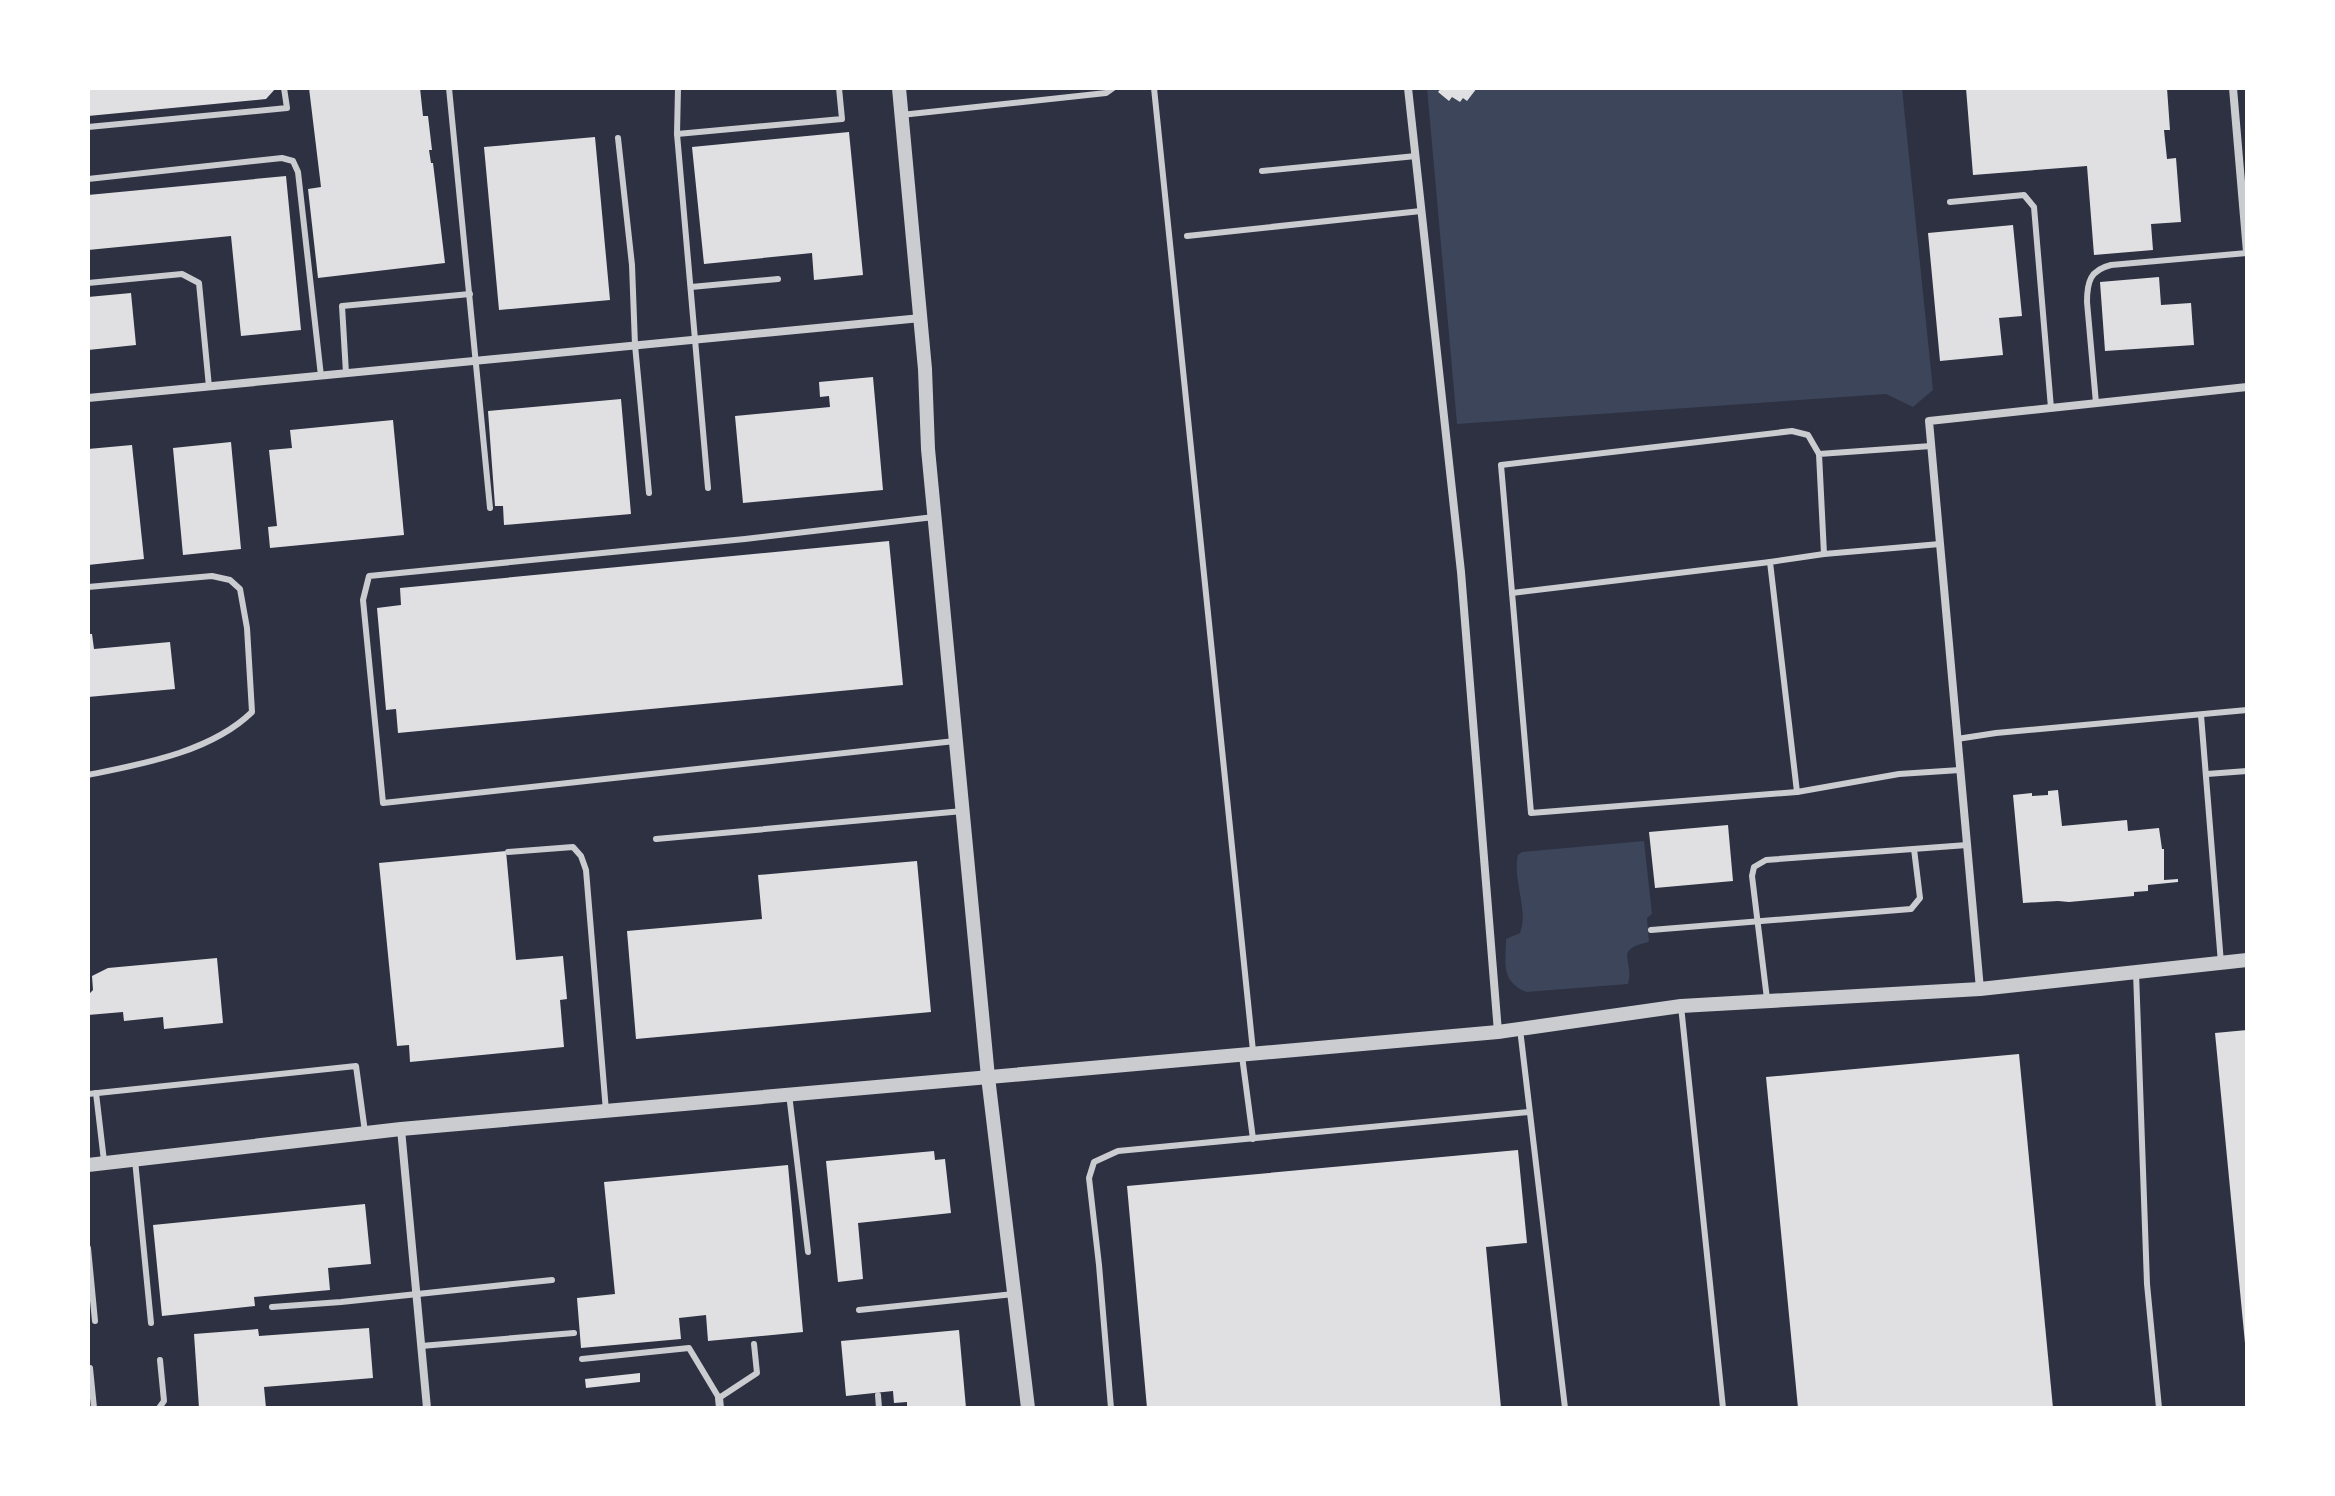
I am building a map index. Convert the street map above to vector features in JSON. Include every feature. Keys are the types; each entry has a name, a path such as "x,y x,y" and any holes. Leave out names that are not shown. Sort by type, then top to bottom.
{"street":[{"path":"899,88 921,318 934,517 988,1077 1028,1408"},
{"path":"1408,88 1461,572 1498,1032"},
{"path":"2233,88 2247,252"},
{"path":"88,398 921,318"},
{"path":"1980,989 1929,421 2247,387"},
{"path":"88,1165 401,1129 1498,1032 1681,1006 1980,989 2247,960"},
{"path":"401,1129 427,1408"}],"lane":[{"path":"88,127 287,108 284,88"},
{"path":"449,88 490,508"},
{"path":"678,88 677,134 708,488"},
{"path":"677,134 842,119 839,88"},
{"path":"901,115 1094,95 1113,88"},
{"path":"1154,88 1253,1139"},
{"path":"618,138 632,265 635,345 649,493"},
{"path":"1262,171 1416,156"},
{"path":"88,179 282,158 293,161 298,172 321,376"},
{"path":"1950,202 2024,195 2034,207 2051,408"},
{"path":"1187,236 1421,211"},
{"path":"2096,403 2087,302 2089,281 2100,267 2247,252"},
{"path":"88,283 182,274 199,283 209,387"},
{"path":"691,287 778,279"},
{"path":"346,373 342,306 470,294"},
{"path":"1824,554 1819,454 1808,435 1792,431 1501,465 1531,813 1797,792 1899,774 1960,770"},
{"path":"1819,454 1931,446"},
{"path":"934,517 369,576 363,600 383,803 956,740"},
{"path":"1512,593 1824,554 1940,544"},
{"path":"1770,562 1797,792"},
{"path":"88,587 212,576 230,580 240,589 247,628 252,712 236,727 162,760 88,775"},
{"path":"1957,739 2247,710"},
{"path":"2201,715 2221,963"},
{"path":"2207,774 2247,771"},
{"path":"656,839 963,811"},
{"path":"1767,1001 1752,876 1754,867 1766,860 1967,845"},
{"path":"508,852 573,847 581,856 586,870 606,1111"},
{"path":"1651,930 1911,909 1920,898 1914,849"},
{"path":"2136,972 2147,1284 2159,1408"},
{"path":"1681,1006 1723,1408"},
{"path":"1520,1029 1565,1408"},
{"path":"88,1094 356,1066 365,1133"},
{"path":"96,1093 104,1163"},
{"path":"789,1094 808,1252"},
{"path":"1111,1408 1089,1178 1094,1162 1118,1151 1529,1112"},
{"path":"135,1160 151,1323"},
{"path":"88,1248 95,1321"},
{"path":"272,1307 552,1280"},
{"path":"859,1310 1014,1294"},
{"path":"421,1346 574,1333"},
{"path":"582,1359 689,1348 720,1403 757,1373 754,1344"},
{"path":"159,1408 164,1401 160,1360"},
{"path":"90,1368 94,1408"},
{"path":"878,1395 879,1408"}],"shaded area":[{"path":"1427,88 1902,88 1933,390 1913,407 1886,394 1457,424"},
{"path":"1644,841 1652,914 1647,918 1649,942 1628,952 1628,984 1526,992 1512,982 1505,964 1506,939 1520,933 1522,924 1518,855 1522,852"}],"building":[{"path":"88,88 276,88 266,99 88,116"},
{"path":"309,88 420,88 423,116 428,116 432,150 429,150 445,263 318,278 308,189 321,187"},
{"path":"1441,88 1477,88 1467,101 1463,98 1460,102 1452,97 1449,101 1438,92"},
{"path":"1966,88 2167,88 2170,130 2164,130 2167,159 2176,158 2181,222 2151,224 2153,250 2094,255 2087,166 1973,175"},
{"path":"849,132 863,275 814,280 812,253 704,264 692,147"},
{"path":"595,137 610,300 499,310 484,147"},
{"path":"286,176 301,330 241,336 231,236 88,250 88,195"},
{"path":"2013,225 2022,316 1999,318 2003,355 1940,361 1928,233"},
{"path":"2159,277 2161,305 2191,303 2194,345 2105,351 2100,282"},
{"path":"131,293 136,345 88,350 88,297"},
{"path":"873,377 883,490 743,503 735,416 830,407 829,396 820,397 819,382"},
{"path":"621,399 631,514 504,525 503,506 495,506 488,411"},
{"path":"393,420 404,535 270,548 268,527 277,526 269,450 292,448 290,430"},
{"path":"231,442 241,549 183,555 173,448"},
{"path":"132,445 144,559 88,565 88,449"},
{"path":"889,541 903,685 398,733 396,709 386,710 377,608 401,605 400,588"},
{"path":"88,634 92,634 94,649 170,642 175,689 88,697"},
{"path":"2058,790 2062,826 2127,820 2128,831 2159,828 2164,849 2164,880 2178,879 2178,882 2148,885 2148,891 2134,892 2134,896 2023,903 2013,795 2048,795 2048,791"},
{"path":"1728,825 1733,881 1655,888 1649,832"},
{"path":"506,851 516,960 563,956 567,999 560,1000 564,1047 410,1062 409,1045 397,1046 379,863"},
{"path":"917,861 931,1012 636,1039 627,931 762,919 758,875"},
{"path":"217,958 223,1023 164,1029 163,1017 124,1021 123,1012 88,1015 88,995 93,990 92,976 108,968"},
{"path":"2247,1030 2247,1343 2245,1343 2215,1033"},
{"path":"2019,1054 2053,1408 1798,1408 1766,1077"},
{"path":"1518,1150 1527,1243 1486,1247 1501,1408 1147,1408 1127,1186"},
{"path":"934,1151 935,1160 945,1159 951,1213 858,1223 863,1279 838,1282 826,1161"},
{"path":"788,1165 803,1332 708,1341 706,1315 679,1318 681,1339 581,1348 577,1298 615,1294 604,1182"},
{"path":"365,1204 371,1264 328,1268 330,1290 254,1297 255,1306 162,1316 153,1225"},
{"path":"369,1328 373,1378 264,1387 266,1408 199,1408 194,1334 258,1329 259,1336"},
{"path":"959,1330 966,1408 907,1408 907,1402 894,1403 893,1391 846,1396 841,1341"},
{"path":"640,1373 640,1382 586,1388 585,1379"}]}
